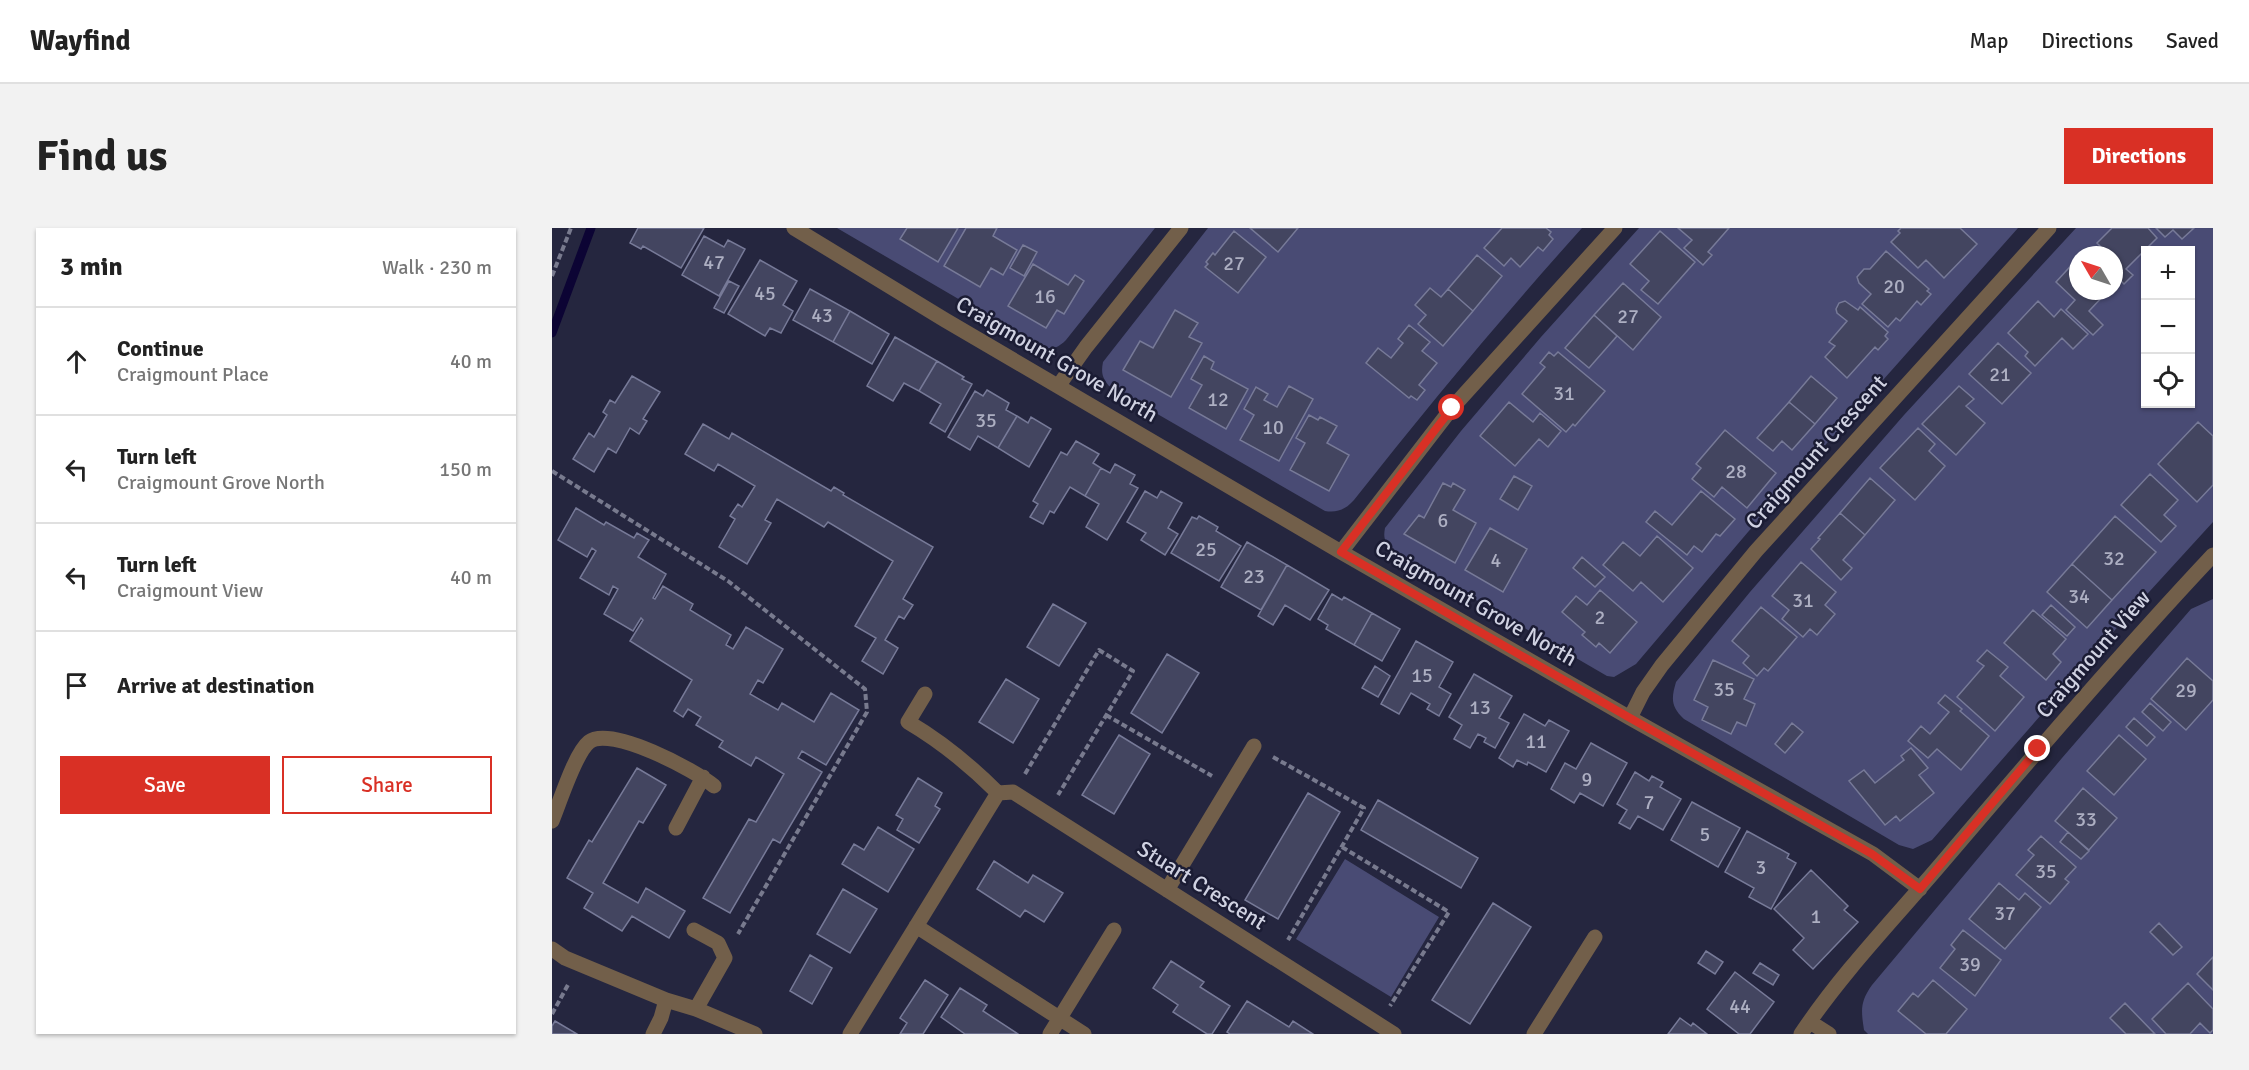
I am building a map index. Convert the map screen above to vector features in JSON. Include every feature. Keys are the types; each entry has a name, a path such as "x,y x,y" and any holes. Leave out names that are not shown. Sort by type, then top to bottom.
{"street":[{"name":"Craigmount Grove North","path":"794,228 945,320 1341,552 1872,854 1920,889"},
{"path":"1059,385 1086,347 1181,228"},
{"path":"1341,552 1452,408 1615,228"},
{"name":"Craigmount Crescent","path":"1630,718 1643,692 1662,665 1756,551 2049,228"},
{"name":"Craigmount View","path":"1806,1028 2046,741 2159,612 2213,555"},
{"name":"Stuart Crescent","path":"925,694 908,722 938,739 1006,792 1047,813 1277,959 1376,1029 1394,1034"},
{"path":"552,821 581,750 590,740 603,737 643,747 708,782 676,828"},
{"path":"1167,890 1254,746"},
{"path":"850,1034 916,926 1006,792"},
{"path":"916,926 1084,1034"},
{"path":"694,930 718,943 724,958 696,1009"},
{"path":"1050,1034 1114,930"},
{"path":"1534,1034 1595,937"},
{"path":"552,949 579,964 755,1034"},
{"path":"653,1034 666,1000"},
{"path":"1806,1028 1829,1034"}],"path":[{"path":"552,276 571,228"},
{"path":"552,471 728,581 865,689 867,712 724,958"},
{"path":"1006,792 1099,650 1133,671 1047,813"},
{"path":"1106,715 1230,786"},
{"path":"1254,746 1364,808 1277,959"},
{"path":"1342,847 1449,912 1376,1029"},
{"path":"552,1014 579,964"}],"shaded area":[{"path":"837,228 1155,228 1066,340 1056,347 1044,349"},
{"path":"1208,228 1582,228 1466,362 1354,500 1341,510 1325,511 1109,386 1103,378 1103,362"},
{"path":"1639,228 2018,228 1748,532 1636,664 1614,677 1607,676 1392,551 1384,535 1385,528 1461,431 1541,337"},
{"path":"2076,228 2213,228 2213,522 2128,615 1932,840 1913,849 1899,845 1684,719 1674,707 1673,693 1676,682 1750,592 1904,415"},
{"path":"2213,599 2213,1034 1868,1034 1864,1030 1862,1006 1872,985 2062,758 2191,609"},
{"path":"1345,859 1439,917 1391,997 1296,939"}],"building":[{"path":"638,228 704,228 681,268 643,246 641,249 630,243"},
{"path":"907,228 958,228 938,262 900,239"},
{"path":"966,228 997,228 993,236 1017,250 1003,275 991,268 980,287 944,266"},
{"path":"1250,228 1298,228 1278,252"},
{"path":"1502,228 1546,228 1551,232 1549,235 1553,239 1543,251 1538,247 1520,267 1511,258 1504,266 1484,248"},
{"path":"1678,228 1729,228 1708,252 1712,255 1703,265 1684,248 1692,240"},
{"path":"1901,228 1960,228 1977,244 1944,278 1926,260 1918,268 1891,242 1900,233 1898,231"},
{"path":"2112,228 2148,228 2157,238 2149,246 2141,246 2141,254 2126,269 2133,275 2124,284 2123,246 2100,246 2097,243"},
{"path":"2156,228 2194,228 2182,239 2173,230 2165,237"},
{"path":"1234,231 1266,257 1238,293 1205,267 1213,253 1215,255"},
{"path":"1660,231 1695,262 1658,304 1641,290 1649,281 1630,264"},
{"path":"704,236 724,247 728,240 745,249 719,296 682,275"},
{"path":"1023,245 1037,252 1024,276 1010,268"},
{"path":"1886,251 1929,289 1927,291 1931,294 1921,305 1917,301 1900,321 1896,318 1888,327 1862,304 1871,294 1859,283 1857,277 1864,269 1870,269"},
{"path":"1477,255 1502,276 1473,311 1448,289"},
{"path":"760,260 797,281 783,305 793,311 781,333 770,328 765,336 728,314"},
{"path":"1033,264 1068,285 1075,275 1084,281 1064,314 1057,310 1046,328 1008,306"},
{"path":"2069,268 2069,294 2056,282"},
{"path":"729,281 739,286 724,313 714,308"},
{"path":"1623,283 1661,317 1633,350 1594,315"},
{"path":"1430,288 1441,297 1448,289 1473,311 1443,346 1418,324 1426,315 1415,305"},
{"path":"810,289 850,311 833,342 793,320"},
{"path":"2075,300 2099,300 2089,311 2103,325 2093,335 2066,310"},
{"path":"1845,301 1858,310 1860,307 1888,332 1885,336 1888,339 1878,350 1875,347 1847,378 1825,357 1835,346 1829,342 1847,321 1837,313 1836,309 1839,303"},
{"path":"2038,301 2054,317 2061,309 2088,334 2073,349 2062,338 2035,366 2025,356 2028,352 2008,333"},
{"path":"1175,310 1198,323 1189,337 1202,343 1171,397 1123,370 1140,341 1153,348"},
{"path":"850,311 889,334 872,364 833,342"},
{"path":"1594,315 1617,336 1589,368 1565,348"},
{"path":"1409,325 1430,342 1422,351 1437,363 1419,385 1425,390 1417,400 1411,396 1409,398 1366,363 1378,348 1391,358 1403,343 1398,339"},
{"path":"895,337 937,361 919,391 904,383 893,401 867,386"},
{"path":"1998,343 2031,373 2002,404 1969,374"},
{"path":"1549,352 1554,356 1558,352 1605,391 1575,426 1573,424 1566,432 1522,394 1545,367 1540,363"},
{"path":"1204,356 1214,362 1211,369 1248,389 1226,429 1189,408 1202,385 1191,379"},
{"path":"937,361 972,384 945,432 930,423 941,404 919,391"},
{"path":"632,376 660,392 643,419 647,421 639,434 630,428 616,453 608,448 594,472 573,459 589,433 594,437 607,415 603,412 610,400 615,403"},
{"path":"1811,376 1837,398 1815,424 1789,402"},
{"path":"1289,386 1313,399 1279,461 1240,440 1254,415 1244,409 1256,387 1268,394 1264,400 1277,407"},
{"path":"1959,386 1974,399 1966,406 1985,423 1956,455 1922,424"},
{"path":"987,390 1009,403 1006,410 1017,416 998,448 978,436 970,450 948,437 975,391 983,396"},
{"path":"1509,402 1533,422 1540,413 1561,431 1548,447 1539,439 1515,466 1480,436"},
{"path":"1789,402 1815,424 1792,450 1782,441 1773,451 1757,438"},
{"path":"1309,415 1318,420 1320,417 1337,426 1327,443 1349,455 1329,491 1290,470 1305,443 1296,438"},
{"path":"1017,416 1028,423 1031,417 1051,429 1029,467 998,448"},
{"path":"2198,422 2213,436 2213,485 2197,502 2158,464"},
{"path":"703,424 729,439 732,433 831,491 834,487 844,493 843,495 933,547 903,599 913,605 904,619 899,616 885,640 898,648 883,674 862,661 876,638 855,626 893,561 828,522 824,527 777,499 765,520 771,523 747,564 719,547 735,519 730,516 738,504 742,507 755,486 718,464 714,471 685,454"},
{"path":"1918,428 1935,444 1929,451 1945,466 1915,500 1880,468"},
{"path":"1725,430 1776,473 1747,508 1722,487 1714,497 1692,479 1701,468 1696,464"},
{"path":"1076,441 1099,454 1093,463 1101,468 1085,496 1070,487 1054,513 1050,511 1043,524 1030,517 1038,504 1033,501 1061,452 1067,455"},
{"path":"1115,464 1135,475 1130,484 1138,488 1107,540 1086,527 1099,504 1085,496 1101,468 1110,473"},
{"path":"2150,474 2178,500 2164,515 2176,526 2161,542 2121,505"},
{"path":"1514,476 1532,486 1518,510 1500,499"},
{"path":"1870,478 1895,500 1865,535 1840,513"},
{"path":"1443,483 1451,487 1453,483 1465,490 1453,510 1476,523 1455,563 1404,534 1419,515 1424,518"},
{"path":"1145,491 1157,498 1161,491 1182,503 1168,528 1178,534 1165,555 1141,540 1146,533 1127,522"},
{"path":"1701,491 1735,519 1720,536 1716,534 1702,552 1694,546 1687,555 1646,522 1655,511 1672,525"},
{"path":"576,508 604,525 606,522 634,538 637,533 649,540 638,557 666,574 653,598 655,599 663,586 693,604 690,610 731,635 726,645 733,649 746,627 783,649 763,683 758,680 750,694 778,710 782,703 814,722 831,693 859,710 826,765 802,751 798,758 822,772 780,843 773,839 730,913 703,898 749,819 756,822 784,774 756,757 751,766 719,747 723,741 696,725 701,717 688,709 683,717 674,711 692,680 630,641 643,620 641,618 633,631 604,614 618,589 613,586 609,595 580,578 596,551 592,548 587,557 558,540"},
{"path":"1840,513 1865,535 1843,560 1852,568 1841,580 1811,549"},
{"path":"1199,516 1218,527 1216,531 1241,546 1219,581 1171,553 1192,517 1197,519"},
{"path":"2115,516 2156,552 2112,600 2072,564"},
{"path":"1490,528 1527,549 1503,592 1465,570"},
{"path":"1657,536 1693,568 1663,602 1641,582 1633,591 1603,565 1623,542 1640,556"},
{"path":"1247,542 1287,565 1261,610 1221,587"},
{"path":"1582,557 1605,577 1595,587 1573,568"},
{"path":"1801,562 1836,592 1825,605 1835,614 1817,635 1810,629 1803,637 1782,619 1789,610 1772,596"},
{"path":"2072,564 2112,600 2087,628 2047,592"},
{"path":"1287,565 1329,590 1310,620 1285,605 1273,625 1258,616"},
{"path":"1600,590 1637,622 1610,653 1599,643 1596,647 1582,635 1585,632 1562,612 1576,596 1587,605"},
{"path":"1332,594 1342,600 1344,597 1372,613 1354,645 1326,629 1328,625 1318,619"},
{"path":"1053,604 1086,623 1059,666 1027,647"},
{"path":"2051,605 2075,627 2067,636 2042,615"},
{"path":"1761,607 1797,637 1768,671 1764,668 1757,676 1743,663 1749,656 1732,641"},
{"path":"2033,610 2066,639 2053,654 2061,662 2046,680 2004,643"},
{"path":"1372,613 1400,629 1382,661 1354,645"},
{"path":"1416,641 1453,662 1439,687 1451,694 1439,716 1427,709 1430,704 1411,693 1399,714 1381,704"},
{"path":"1987,650 2008,667 2000,676 2024,697 1995,731 1957,697 1984,666 1977,661"},
{"path":"1167,654 1199,673 1162,733 1131,713"},
{"path":"2187,658 2213,681 2213,700 2186,730 2151,699"},
{"path":"1713,660 1754,679 1744,699 1755,704 1746,726 1737,722 1731,734 1702,720 1708,707 1694,700"},
{"path":"1375,666 1390,676 1378,697 1362,688"},
{"path":"1474,674 1512,696 1499,718 1509,723 1495,748 1484,742 1486,738 1478,734 1470,748 1454,739 1462,725 1449,717"},
{"path":"1006,679 1039,699 1013,743 979,722"},
{"path":"1945,695 1989,736 1961,770 1937,749 1928,758 1908,741 1921,726 1930,734 1949,712 1938,703"},
{"path":"2150,703 2171,722 2163,731 2142,712"},
{"path":"1524,714 1545,726 1549,720 1569,731 1546,772 1528,762 1527,765 1517,760 1513,767 1499,758"},
{"path":"2134,718 2155,737 2147,746 2126,727"},
{"path":"1792,723 1803,732 1785,753 1775,744"},
{"path":"1119,735 1150,754 1114,814 1082,795"},
{"path":"2119,735 2146,759 2114,795 2087,771"},
{"path":"1591,743 1627,763 1603,806 1580,793 1574,803 1551,789 1565,763 1576,769"},
{"path":"1911,748 1928,768 1919,775 1934,793 1900,821 1896,816 1885,825 1849,781 1864,770 1875,783 1904,760 1901,756"},
{"path":"637,768 666,785 643,823 639,821 603,883 638,903 646,888 685,911 669,938 632,916 622,931 584,908 593,893 567,878 589,840 592,842"},
{"path":"1635,772 1649,781 1652,776 1663,782 1660,787 1681,799 1663,830 1638,816 1630,829 1619,823 1627,810 1617,804"},
{"path":"918,778 942,793 935,806 940,809 919,843 897,830 903,819 896,815"},
{"path":"2083,788 2117,818 2089,850 2055,821"},
{"path":"1308,793 1340,812 1278,919 1245,900"},
{"path":"1378,800 1478,858 1461,888 1361,830"},
{"path":"1692,802 1740,828 1718,867 1671,840"},
{"path":"878,827 914,849 888,892 842,864 854,844 864,850"},
{"path":"1747,831 1789,854 1787,858 1796,863 1771,909 1749,897 1754,888 1725,872"},
{"path":"2068,832 2089,851 2081,859 2060,842"},
{"path":"2041,836 2076,867 2065,879 2069,882 2050,904 2016,875 2034,855 2028,850"},
{"path":"994,861 1028,883 1033,875 1063,893 1044,922 1025,910 1020,917 977,889"},
{"path":"1811,870 1848,906 1844,910 1858,922 1813,969 1793,950 1804,938 1774,909"},
{"path":"1999,883 2019,900 2025,893 2041,907 2005,949 1969,919"},
{"path":"843,889 877,909 850,953 817,934"},
{"path":"1493,903 1531,927 1470,1024 1432,1000"},
{"path":"2159,923 2182,947 2173,955 2150,932"},
{"path":"1963,930 2001,960 1975,996 1940,968 1955,949 1951,945"},
{"path":"1706,951 1723,962 1715,974 1698,963"},
{"path":"810,955 832,968 812,1004 790,991"},
{"path":"2213,957 2213,990 2197,974"},
{"path":"1171,961 1204,982 1200,987 1230,1006 1212,1034 1207,1034 1173,1012 1178,1005 1153,988"},
{"path":"1760,963 1779,975 1773,985 1753,973"},
{"path":"1735,972 1774,1002 1750,1034 1739,1034 1707,1009"},
{"path":"925,980 948,995 923,1034 900,1034 907,1023 900,1018"},
{"path":"1933,980 1967,1009 1946,1034 1926,1034 1898,1011 1913,993 1918,997"},
{"path":"2188,983 2213,1009 2213,1030 2210,1033 2200,1023 2190,1034 2166,1034 2152,1019"},
{"path":"960,988 987,1005 983,1011 1018,1034 965,1034 941,1017"},
{"path":"1247,1001 1289,1027 1293,1021 1313,1034 1230,1034 1227,1032"},
{"path":"2125,1003 2155,1034 2126,1034 2110,1018"},
{"path":"1680,1018 1691,1026 1693,1023 1707,1034 1668,1034"},
{"path":"555,1021 577,1034 552,1034"}],"waterway":[{"path":"552,333 591,228"}],"route":[{"path":"1452,408 1351,536 1341,552 1872,854 1920,889 2038,749"}]}
